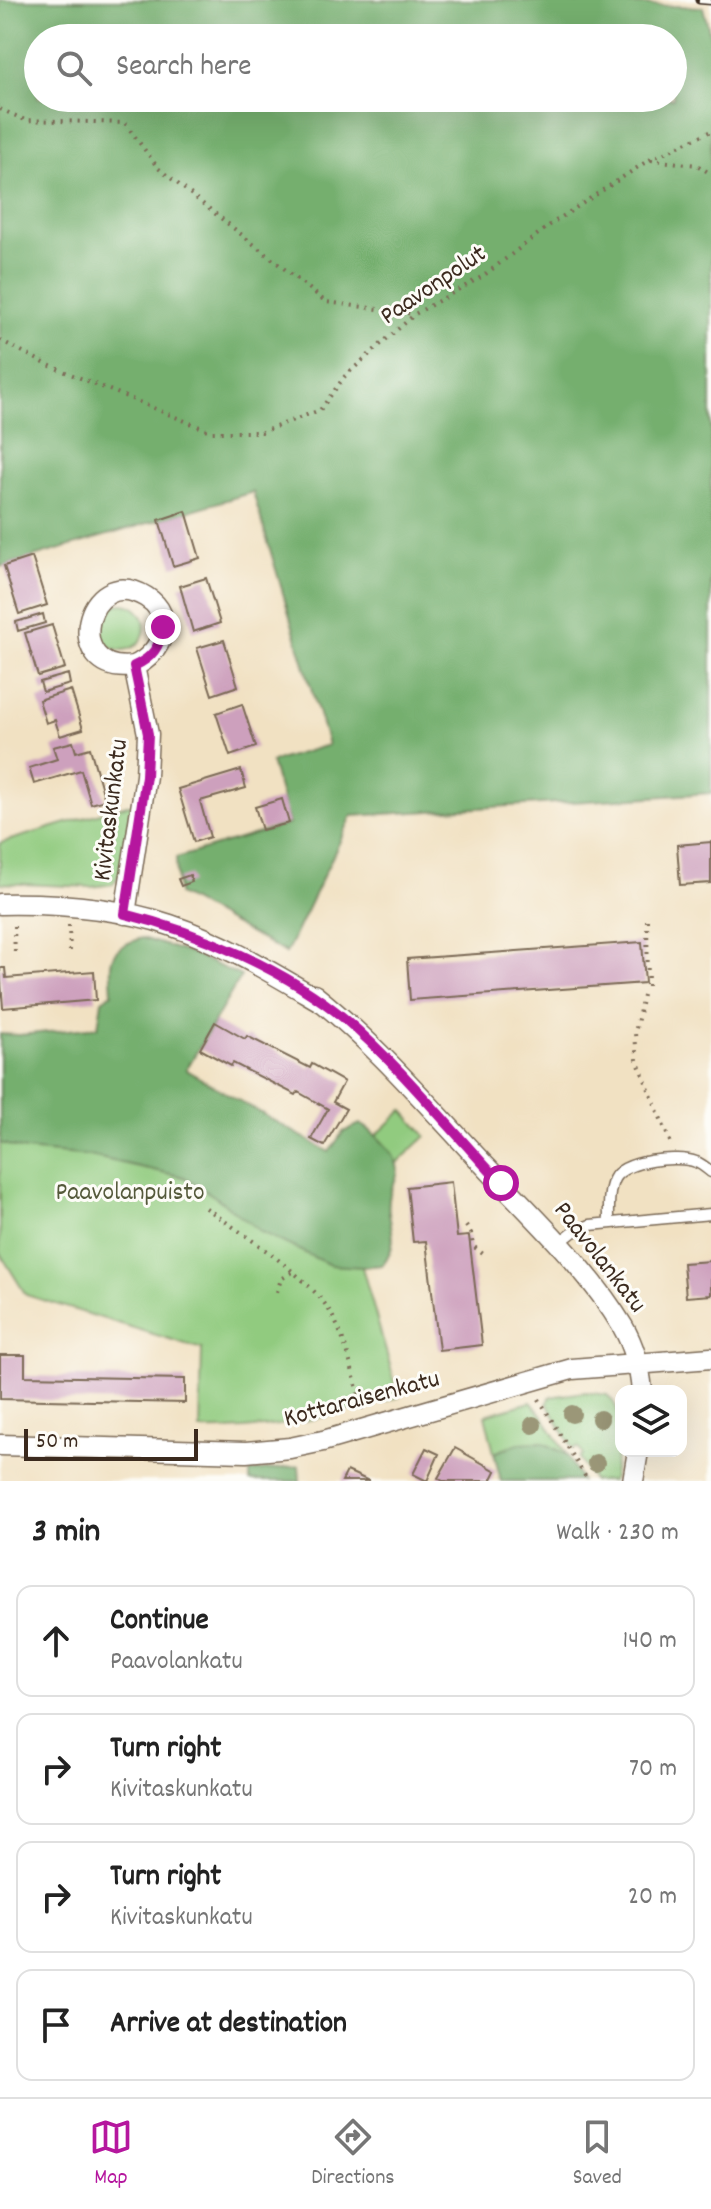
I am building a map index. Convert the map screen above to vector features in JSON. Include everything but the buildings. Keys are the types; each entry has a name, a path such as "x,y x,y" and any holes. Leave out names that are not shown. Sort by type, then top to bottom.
{"street":[{"name":"Kivitaskunkatu","path":"125,914 146,776 148,734 134,666"},
{"name":"Paavolankatu","path":"7,912 76,906 170,925 253,961 318,999 389,1061 559,1243 622,1327 637,1363 641,1385"},
{"path":"637,1363 711,1358"},
{"name":"Kottaraisenkatu","path":"0,1445 217,1452 290,1448 572,1369 637,1363"},
{"path":"633,1481 637,1457"}],"lane":[{"path":"609,1222 614,1179 629,1165 688,1160 698,1162 711,1172"},
{"path":"559,1243 573,1232 590,1225 711,1214"}],"path":[{"path":"0,109 25,120 125,123 158,168 326,302 415,314"},
{"name":"Paavonpolut","path":"0,340 46,364 212,432 262,432 320,410 345,376 415,314 483,276 554,222 649,160 711,131"},
{"path":"649,160 697,165 711,174"},
{"path":"7,912 15,957"},
{"path":"647,920 648,987"},
{"path":"69,922 70,953"},
{"path":"643,995 635,1033 637,1060 672,1144 657,1145"},
{"path":"206,1208 256,1243 318,1297 334,1319 363,1412"},
{"path":"466,1226 471,1233 473,1246 483,1254"},
{"path":"277,1292 281,1279 292,1273"},
{"path":"538,1397 588,1481"}],"green space":[{"path":"0,0 499,0 703,7 711,38 711,793 352,816 286,953 178,894 176,858 289,824 271,762 328,745 253,492 0,567"},
{"path":"122,604 138,611 145,627 138,643 122,650 106,643 99,627 106,611"},
{"path":"131,805 125,857 113,884 91,887 0,883 0,843"},
{"path":"142,938 192,954 241,976 186,1070 329,1152 343,1132 360,1124 388,1148 398,1169 389,1204 392,1246 382,1265 330,1265 261,1232 184,1177 90,1156 25,1150 0,1143 0,1034 98,1027 102,1000 112,993 113,957 122,946"},
{"name":"Paavolanpuisto","path":"167,945 173,1066 347,1163 403,1110 426,1136 346,1211 399,1397 301,1421 251,1428 200,1430 202,1349 26,1295 0,1253 0,1072 122,1053"},
{"path":"585,1392 607,1395 614,1403 616,1457 612,1481 593,1481 579,1458 583,1455 578,1447 573,1449 547,1403 550,1397"},
{"path":"531,1402 567,1455 542,1442 520,1443 494,1453 485,1415"},
{"path":"542,1442 567,1455 581,1481 501,1481 494,1453 520,1443"},
{"path":"299,1466 300,1481 250,1481 250,1472"}],"railway":[{"path":"699,0 711,1"}],"route":[{"path":"163,627 156,652 134,666 148,734 146,776 125,914 170,925 253,961 322,1002 389,1061 501,1183"}]}
